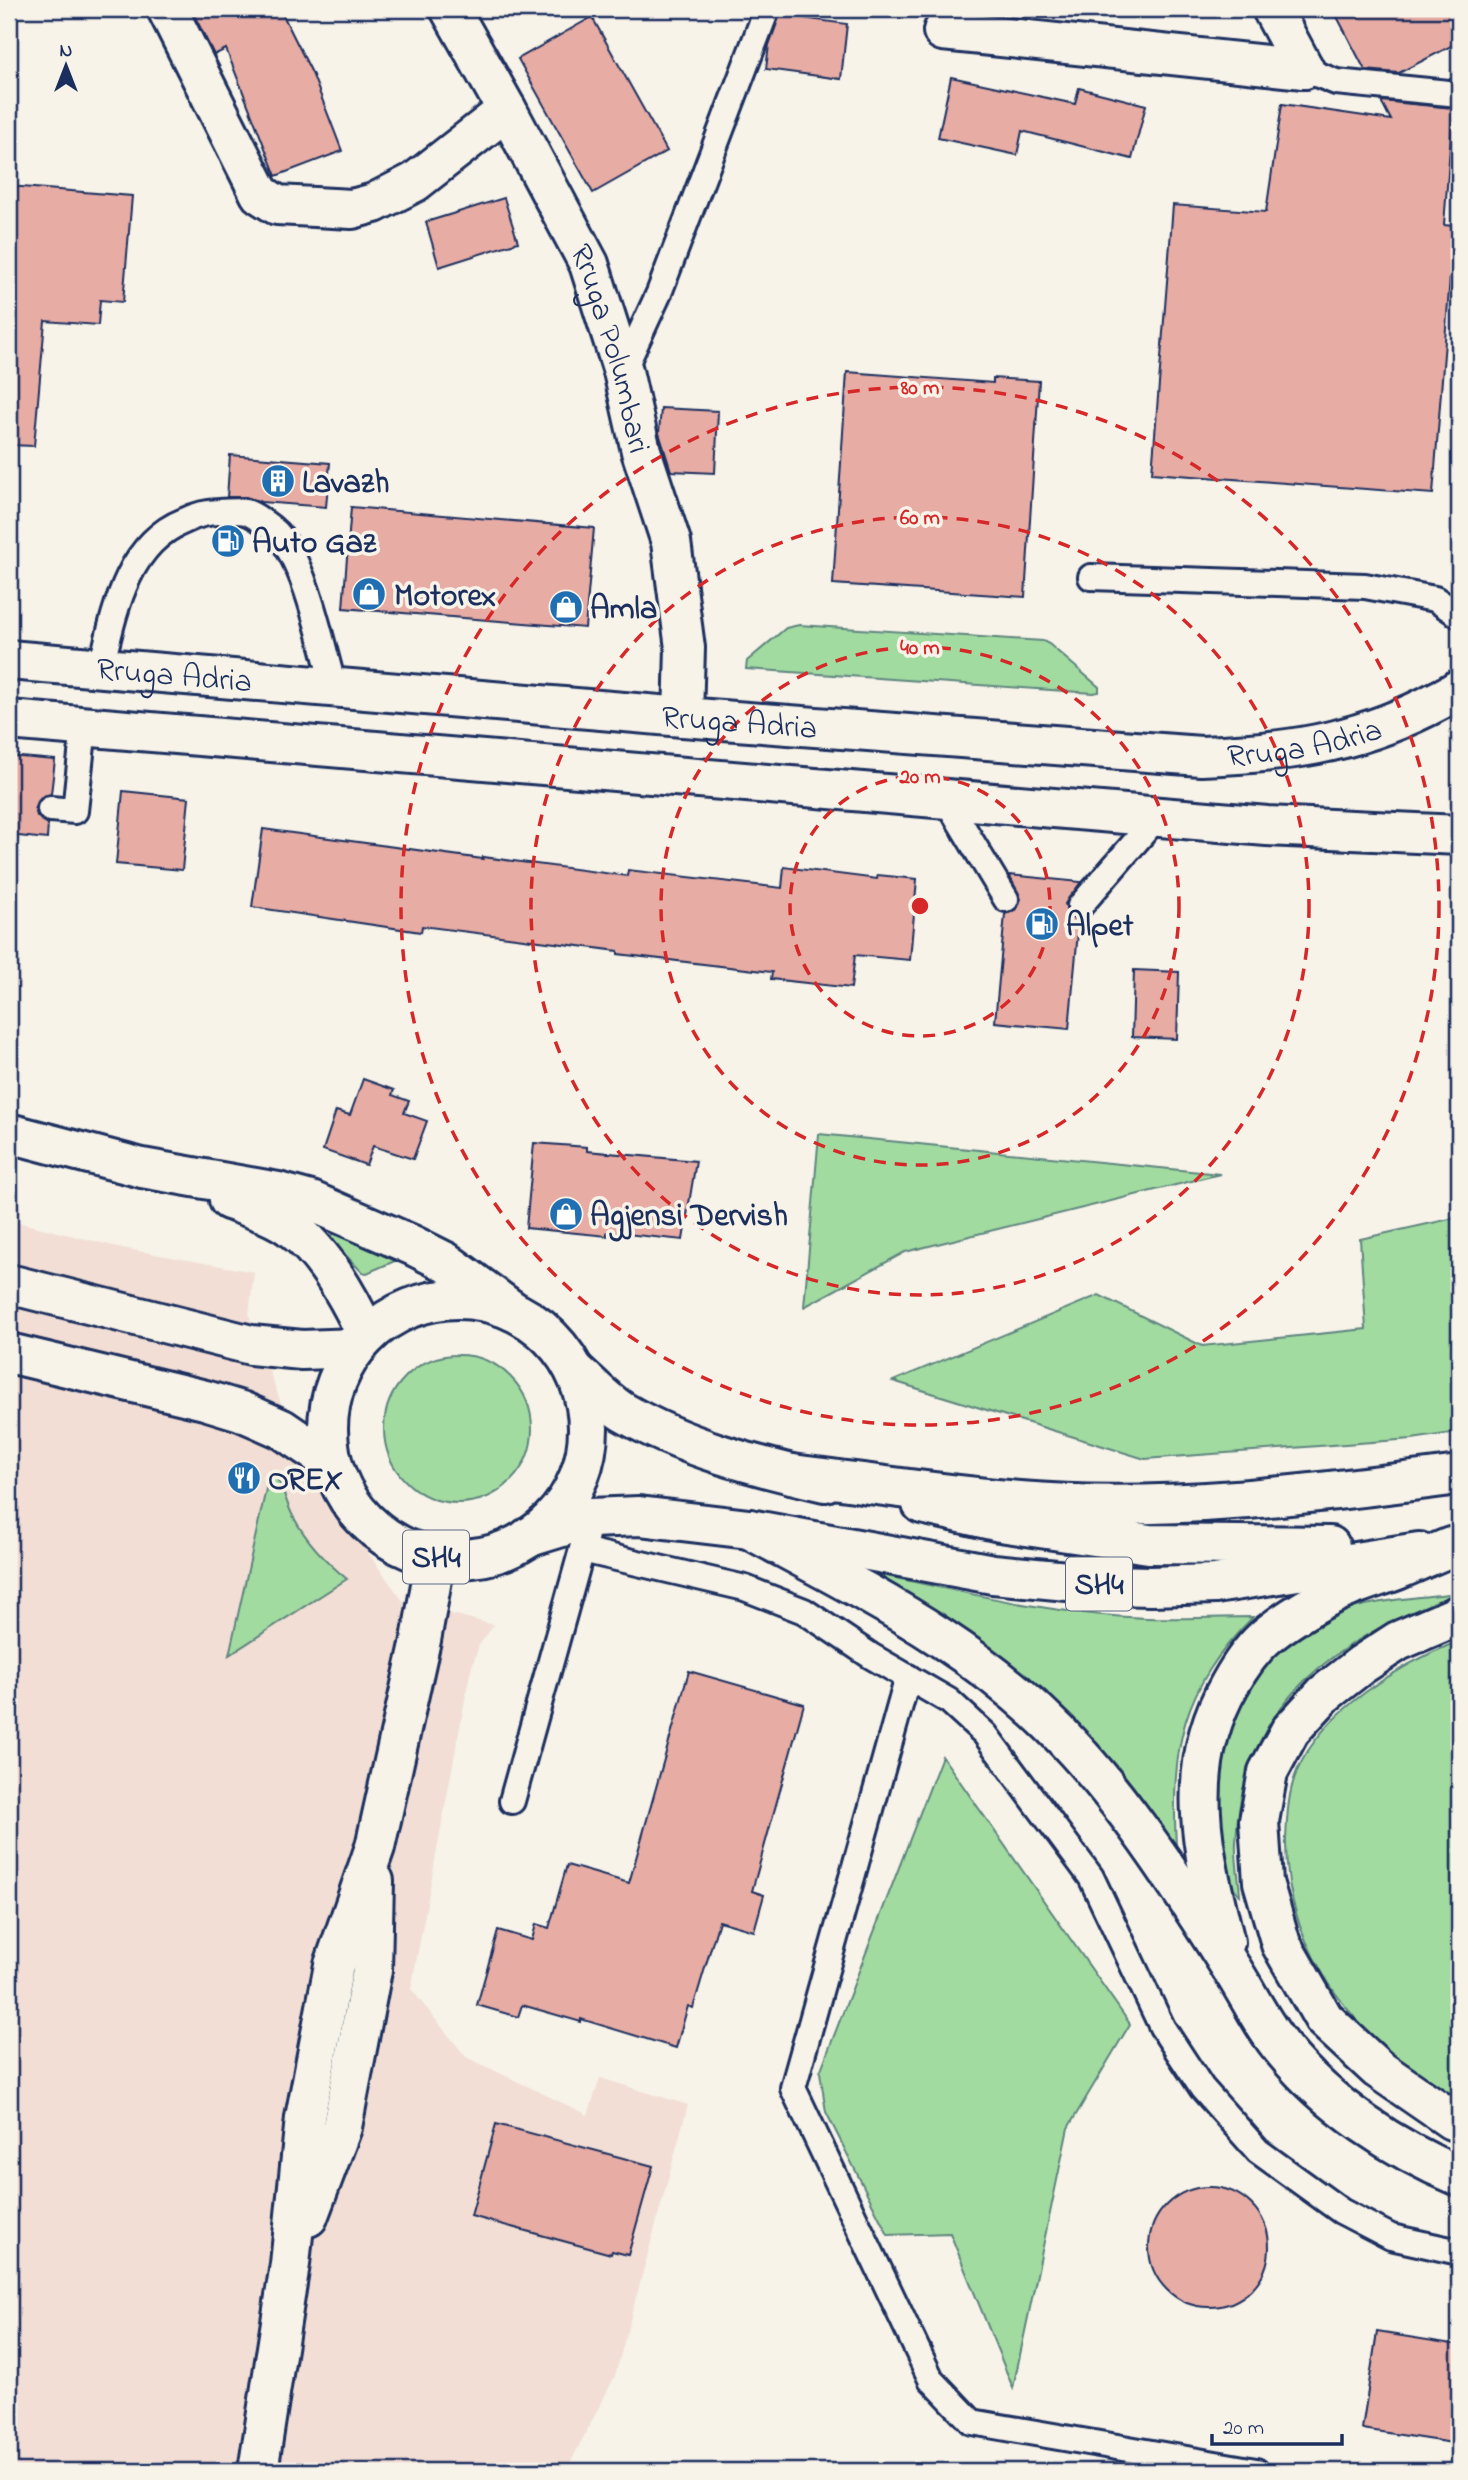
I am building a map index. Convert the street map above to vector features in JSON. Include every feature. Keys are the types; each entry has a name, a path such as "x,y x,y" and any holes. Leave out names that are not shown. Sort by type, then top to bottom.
{"main road":[{"path":"167,9 260,194 277,205 352,209 374,203 415,181 507,110"},
{"name":"Rruga Polumbari","path":"450,9 589,264 623,371 641,451 671,542 685,648 683,717"},
{"path":"1272,9 1304,69"},
{"path":"943,31 1304,69"},
{"name":"Rruga Adria","path":"9,660 683,717 1213,755 1278,752 1360,733 1414,713 1459,689"},
{"name":"Rruga Adria","path":"9,720 1266,826 1459,835"},
{"path":"9,1133 142,1168 278,1192 311,1201 446,1262 513,1311"},
{"path":"9,1284 251,1345 302,1350 361,1342 340,1285 293,1229 271,1216 142,1168"},
{"name":"SH4","path":"445,1300 480,1300 513,1311 542,1329 565,1355 574,1370 588,1420 583,1463 565,1502 554,1516 529,1537 500,1552 469,1558 436,1557 405,1548 376,1530 354,1507 341,1486 332,1463 327,1429 330,1403 338,1378 361,1342 395,1315 427,1303 445,1300"},
{"path":"9,1353 241,1411 282,1429 332,1463"},
{"name":"SH4","path":"574,1370 621,1411 659,1430 718,1453 792,1474 1000,1522 1149,1544 1455,1546"},
{"path":"792,1474 1020,1501 1135,1504 1314,1493 1459,1475"},
{"name":"SH4","path":"529,1537 586,1534 639,1516 749,1529 993,1574 1110,1585 1216,1584 1455,1546"},
{"path":"749,1529 893,1607 943,1638 1017,1694 1075,1751 1123,1808 1232,1968 1259,2017 1284,2053 1345,2112 1421,2160 1459,2176"},
{"path":"1232,1968 1208,1876 1200,1826 1200,1775 1205,1743 1218,1704 1239,1668 1268,1635 1319,1601 1455,1546"},
{"path":"258,2471 290,2264 342,2127 372,1970 375,1847 421,1640 436,1557"},
{"path":"1459,1615 1398,1641 1361,1665 1324,1695 1290,1731 1268,1772 1259,1821 1263,1882 1281,1944 1324,2019 1378,2069 1452,2120 1459,2122"}],"lane":[{"path":"623,371 659,293 767,9"},
{"path":"1304,69 1335,82 1459,94"},
{"path":"102,668 116,610 130,573 150,542 176,524 206,512 245,512 275,531 292,553 310,603 334,687"},
{"path":"1091,577 1365,586 1436,599 1459,615"},
{"path":"50,809 75,811 84,726"},
{"path":"946,799 1006,899"},
{"path":"1080,906 1157,817"},
{"path":"512,1801 586,1534 804,1611 871,1656 949,1701 985,1734 1091,1877 1162,2027 1202,2088 1258,2151 1341,2211 1391,2237 1459,2252"},
{"path":"908,1677 793,2088 931,2379 972,2422 1256,2471"}],"shaded area":[{"path":"9,1220 122,1248 254,1272 249,1315 303,1464 403,1601 494,1625 479,1645 470,1673 411,1989 466,2057 588,2115 600,2078 688,2105 615,2376 566,2471 9,2471"}],"green space":[{"path":"799,625 1043,641 1099,687 1099,692 746,669 747,661 786,628"},
{"path":"819,1134 1220,1174 905,1252 804,1307"},
{"path":"1459,1217 1459,1432 1412,1439 1145,1459 893,1381 1099,1295 1202,1346 1366,1329 1360,1239"},
{"path":"336,1229 397,1257 397,1260 367,1273 362,1272 329,1238"},
{"path":"458,1355 486,1361 499,1367 510,1377 520,1388 526,1401 532,1429 526,1457 520,1470 510,1481 499,1491 486,1497 458,1503 430,1497 417,1491 406,1481 396,1470 390,1457 384,1429 390,1401 396,1388 406,1377 417,1367 430,1361"},
{"path":"270,1471 278,1480 290,1510 304,1534 324,1558 347,1579 229,1655"},
{"path":"877,1574 1079,1613 1146,1618 1253,1617 1210,1669 1186,1721 1179,1749 1176,1779 1176,1846 1123,1774 1062,1708 1004,1659"},
{"path":"1458,1593 1373,1631 1336,1655 1304,1681 1277,1713 1256,1750 1242,1792 1236,1842 1240,1895 1229,1879 1224,1858 1219,1789 1221,1764 1235,1716 1260,1673 1277,1654 1311,1625 1327,1616 1375,1603"},
{"path":"1459,1641 1459,2098 1390,2053 1361,2024 1335,1992 1314,1958 1298,1920 1289,1881 1286,1839 1288,1805 1294,1779 1309,1749 1325,1728 1345,1709 1389,1676"},
{"path":"942,1756 1130,2024 1068,2128 1013,2388 950,2233 888,2235 826,2112 820,2072"}],"building":[{"path":"191,9 280,9 312,73 342,151 276,176 226,49 214,55"},
{"path":"1333,9 1459,9 1459,42 1399,73 1365,70"},
{"path":"780,15 847,24 841,79 766,69 769,45"},
{"path":"592,17 667,151 593,193 518,59"},
{"path":"951,77 1075,104 1079,88 1146,105 1132,159 1022,131 1017,155 938,138"},
{"path":"1381,101 1453,108 1444,225 1454,226 1433,494 1152,473 1173,205 1266,212 1282,104 1391,120"},
{"path":"9,186 132,196 123,302 100,300 98,325 45,321 34,446 9,445"},
{"path":"504,198 518,242 439,267 426,222"},
{"path":"847,372 993,383 993,378 1039,381 1025,597 833,584"},
{"path":"661,408 718,411 715,473 671,471 659,433"},
{"name":"Lavazh","path":"230,455 330,463 326,507 227,497"},
{"path":"351,507 594,528 585,628 343,608"},
{"path":"9,756 55,760 51,794 43,796 35,807 37,816 48,824 47,839 9,835"},
{"path":"123,791 189,798 182,870 116,864"},
{"path":"263,829 627,876 628,870 782,888 784,867 877,879 878,875 917,879 910,960 855,955 851,988 771,979 772,972 618,954 618,951 422,926 421,932 252,907"},
{"path":"1009,875 1081,882 1065,904 1070,917 1079,921 1069,1029 995,1022 1005,914 1014,911 1021,899"},
{"path":"1134,970 1179,972 1177,1039 1132,1037"},
{"path":"363,1079 394,1090 392,1095 409,1101 404,1113 427,1121 413,1159 373,1146 366,1165 323,1150 336,1111 350,1115"},
{"path":"534,1143 696,1161 683,1240 607,1232 607,1236 526,1228"},
{"path":"689,1671 804,1704 752,1891 764,1895 754,1931 719,1921 693,2008 688,2006 676,2048 581,2019 581,2022 522,2005 518,2017 477,2005 498,1930 532,1940 536,1924 549,1928 567,1865 629,1883"},
{"path":"496,2124 653,2166 628,2255 612,2251 611,2254 471,2216"},
{"path":"1209,2187 1232,2192 1251,2205 1264,2224 1269,2247 1264,2270 1251,2289 1232,2302 1209,2307 1186,2302 1167,2289 1154,2270 1149,2247 1154,2224 1167,2205 1186,2192"},
{"path":"1377,2332 1459,2345 1459,2444 1362,2429"}],"place":[{"name":"Lavazh","path":"278,481"},
{"name":"Auto Gaz","path":"228,541"},
{"name":"Motorex","path":"369,594"},
{"name":"Amla","path":"566,607"},
{"name":"Alpet","path":"1042,924"},
{"name":"Agjensi Dervish","path":"566,1214"},
{"name":"OREX","path":"244,1478"}]}
